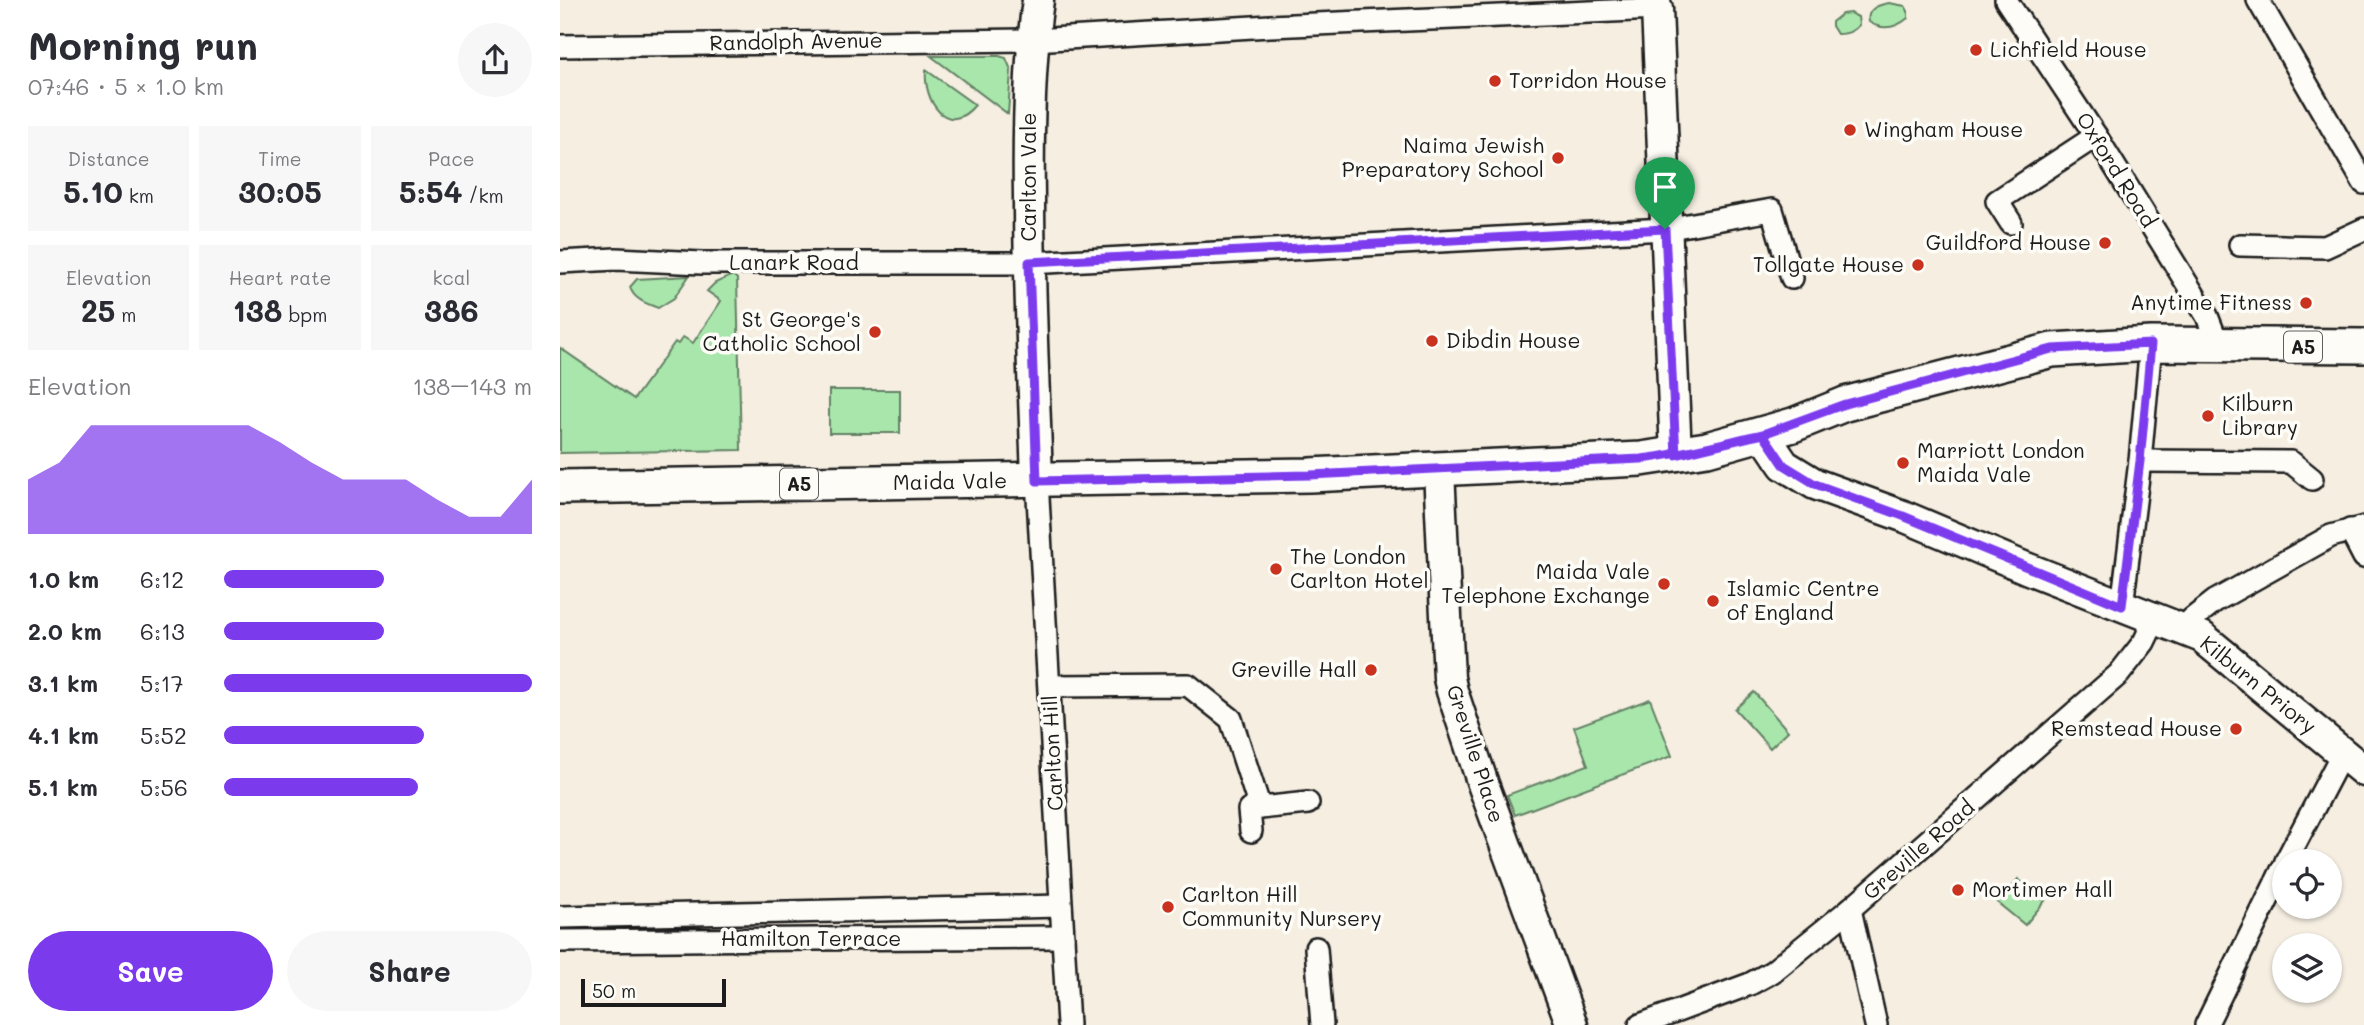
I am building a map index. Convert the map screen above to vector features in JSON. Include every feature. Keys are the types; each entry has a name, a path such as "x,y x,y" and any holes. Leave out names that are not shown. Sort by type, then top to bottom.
{"main road":[{"name":"A5","path":"1676,455 1778,429 1845,404 2052,349 2151,344 2364,346"},
{"name":"Maida Vale","path":"560,487 1310,475 1676,455"}],"street":[{"name":"Carlton Vale","path":"1037,481 1029,262 1028,136 1032,40 1038,0"},
{"name":"Oxford Road","path":"2006,0 2096,136 2207,316 2218,344"},
{"path":"2258,0 2364,183"},
{"name":"Randolph Avenue","path":"560,46 1032,40 1656,5"},
{"path":"1656,5 1676,455"},
{"path":"2011,223 1997,201 2096,136"},
{"name":"Lanark Road","path":"560,262 616,259 702,263 1029,262 1665,229 1772,210 1792,278"},
{"path":"2240,245 2325,247 2364,229"},
{"path":"2122,606 2151,344"},
{"name":"Kilburn Priory","path":"1778,429 1784,465 1815,484 1903,516 2202,637 2353,762"},
{"path":"2140,461 2291,462 2312,479"},
{"name":"Greville Place","path":"1439,470 1449,678 1452,691 1483,784 1572,1025"},
{"name":"Carlton Hill","path":"1037,481 1068,1025"},
{"path":"2357,529 2364,557"},
{"name":"Greville Road","path":"1640,1025 1750,984 1772,972 1850,909 2119,674 2144,642 2169,624 2192,619 2215,601 2331,536 2357,529"},
{"path":"1049,686 1188,685 1231,719 1260,808"},
{"path":"2294,849 2353,762"},
{"path":"1251,831 1249,810 1308,803"},
{"path":"2206,1025 2272,890"},
{"name":"Hamilton Terrace","path":"560,917 1061,905"},
{"path":"1850,909 1876,1025"},
{"name":"Hamilton Terrace","path":"560,941 1063,937"},
{"path":"1316,948 1322,1025"}],"green space":[{"path":"1889,3 1905,6 1908,18 1889,27 1879,27 1869,22 1871,11 1877,6"},
{"path":"1850,13 1858,17 1859,25 1849,32 1837,34 1832,22 1842,14"},
{"path":"931,56 1006,58 1011,70 1008,114"},
{"path":"926,70 975,105 955,118 946,117 939,112 928,93"},
{"path":"733,275 737,279 741,450 560,453 560,348 634,399 675,342 678,344 683,337 693,343 721,301 707,291 715,283"},
{"path":"689,276 674,298 658,308 637,298 630,287 637,279"},
{"path":"829,390 900,390 900,433 829,433"},
{"path":"1754,692 1788,731 1770,748 1735,709"},
{"path":"1650,699 1672,756 1515,815 1507,795 1588,765 1574,727"},
{"path":"2018,879 2045,901 2025,925 1993,899 1996,895 1999,897 2006,888 2009,891"}],"place":[{"name":"Lichfield House","path":"1976,50"},
{"name":"Torridon House","path":"1495,81"},
{"name":"Wingham House","path":"1850,130"},
{"name":"Naima Jewish Preparatory School","path":"1558,158"},
{"name":"Guildford House","path":"2105,243"},
{"name":"Tollgate House","path":"1918,265"},
{"name":"Anytime Fitness","path":"2306,303"},
{"name":"St George's Catholic School","path":"875,332"},
{"name":"Dibdin House","path":"1432,341"},
{"name":"Kilburn Library","path":"2208,416"},
{"name":"Marriott London Maida Vale","path":"1903,463"},
{"name":"The London Carlton Hotel","path":"1276,569"},
{"name":"Maida Vale Telephone Exchange","path":"1664,584"},
{"name":"Islamic Centre of England","path":"1713,601"},
{"name":"Greville Hall","path":"1371,670"},
{"name":"Remstead House","path":"2236,729"},
{"name":"Mortimer Hall","path":"1958,890"},
{"name":"Carlton Hill Community Nursery","path":"1168,907"}],"route":[{"path":"1665,229 1029,262 1037,481 1310,475 1641,459 1676,455 1707,449 1763,434 1784,465 1815,484 1903,516 2122,606 2126,591 2151,344 2052,349 1845,404 1763,434 1676,455 1665,229"}]}
